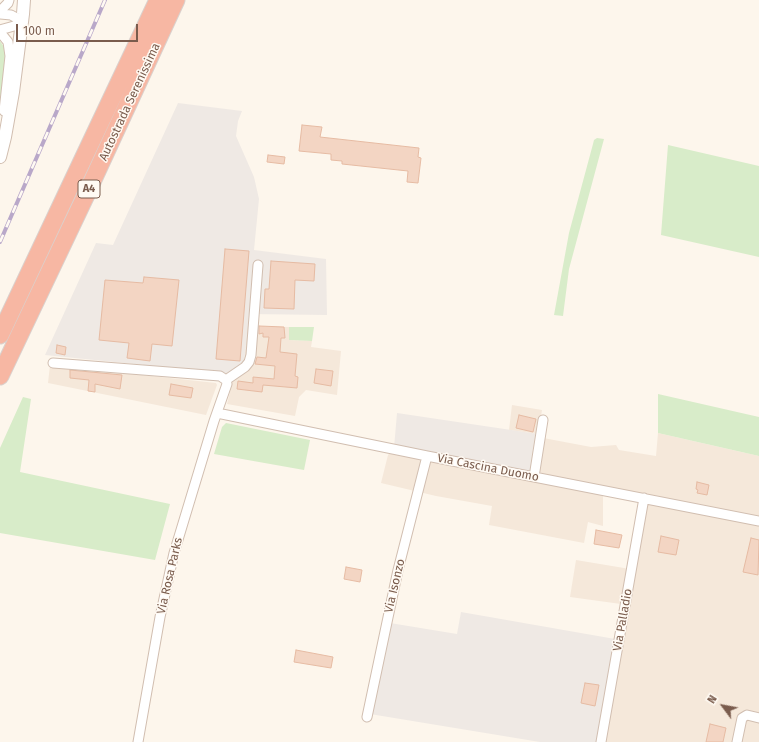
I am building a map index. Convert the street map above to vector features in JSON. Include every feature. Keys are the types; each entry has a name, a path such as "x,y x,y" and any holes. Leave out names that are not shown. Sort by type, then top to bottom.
{"highway":[{"name":"Autostrada Serenissima","path":"0,335 158,0"},
{"name":"Autostrada Serenissima","path":"0,376 90,188 176,0"}],"street":[{"path":"9,0 0,12 11,15 22,21"},
{"path":"0,157 6,137 24,0"},
{"path":"0,139 10,56 8,42 0,31 14,26 22,21"},
{"path":"53,362 220,376 226,380 245,367 251,356 258,265"},
{"name":"Via Rosa Parks","path":"138,742 160,617 174,553 227,384 226,380"},
{"name":"Via Cascina Duomo","path":"217,413 759,521"},
{"path":"534,477 543,420"},
{"name":"Via Isonzo","path":"367,717 398,570 427,456"},
{"name":"Via Palladio","path":"601,742 644,498"},
{"path":"737,742 742,718 747,715 759,718"}],"shaded area":[{"path":"178,103 242,111 238,121 236,136 254,177 259,199 254,250 326,259 327,315 249,314 244,363 226,375 224,373 45,355 96,243 113,245"},
{"path":"247,326 289,327 289,340 312,341 311,347 341,351 337,395 306,390 299,397 295,416 227,404 232,384 226,375 244,363"},
{"path":"50,365 216,383 217,385 206,415 48,383"},
{"path":"512,405 542,410 538,434 509,430"},
{"path":"397,413 538,434 532,474 394,448"},
{"path":"658,433 759,456 759,742 597,742 621,604 570,597 576,560 630,569 641,501 603,493 603,526 588,522 584,543 489,525 492,506 436,496 381,483 388,455 394,448 538,437 591,447 616,445 619,450 656,456"},
{"path":"461,612 615,639 597,742 540,742 370,714 390,623 457,634"}],"green space":[{"path":"0,41 6,54 6,62 0,100"},
{"path":"597,138 604,139 569,269 563,316 554,315 569,233 594,140"},
{"path":"668,145 759,166 759,257 661,235"},
{"path":"289,327 314,327 312,341 289,340"},
{"path":"658,394 759,417 759,456 658,433"},
{"path":"23,397 31,399 20,472 170,504 155,560 0,533 0,448"},
{"path":"226,423 310,440 304,470 214,454 222,427"}],"building":[{"path":"302,125 322,127 320,137 419,148 418,157 421,158 418,183 407,182 408,171 342,164 342,161 331,160 331,154 299,151"},
{"path":"268,155 285,157 284,164 267,162"},
{"path":"225,249 249,251 240,361 216,359"},
{"path":"271,261 315,264 314,281 295,280 294,309 264,308 265,289 269,289"},
{"path":"144,277 179,280 172,346 152,344 150,361 127,358 129,343 99,340 105,280 143,283"},
{"path":"259,326 284,327 285,338 281,338 280,352 297,354 295,376 298,377 297,388 263,385 262,392 237,389 238,381 253,383 253,377 274,379 275,366 255,364 257,357 266,358 269,337 263,337 263,333 259,334"},
{"path":"57,345 66,347 65,355 56,353"},
{"path":"316,369 333,371 331,386 314,383"},
{"path":"70,370 122,375 120,389 95,384 95,392 88,391 89,380 70,378"},
{"path":"171,384 193,388 191,398 169,395"},
{"path":"519,415 536,419 533,432 516,428"},
{"path":"697,482 709,485 707,495 697,493"},
{"path":"596,530 622,535 619,548 594,544"},
{"path":"661,536 679,540 676,555 658,552"},
{"path":"751,538 759,540 758,575 743,572"},
{"path":"346,567 362,570 360,582 344,579"},
{"path":"296,650 333,657 331,668 294,662"},
{"path":"585,683 599,685 595,706 581,703"},
{"path":"710,724 726,728 723,742 706,742"}],"railway":[{"path":"0,242 105,0"}]}
